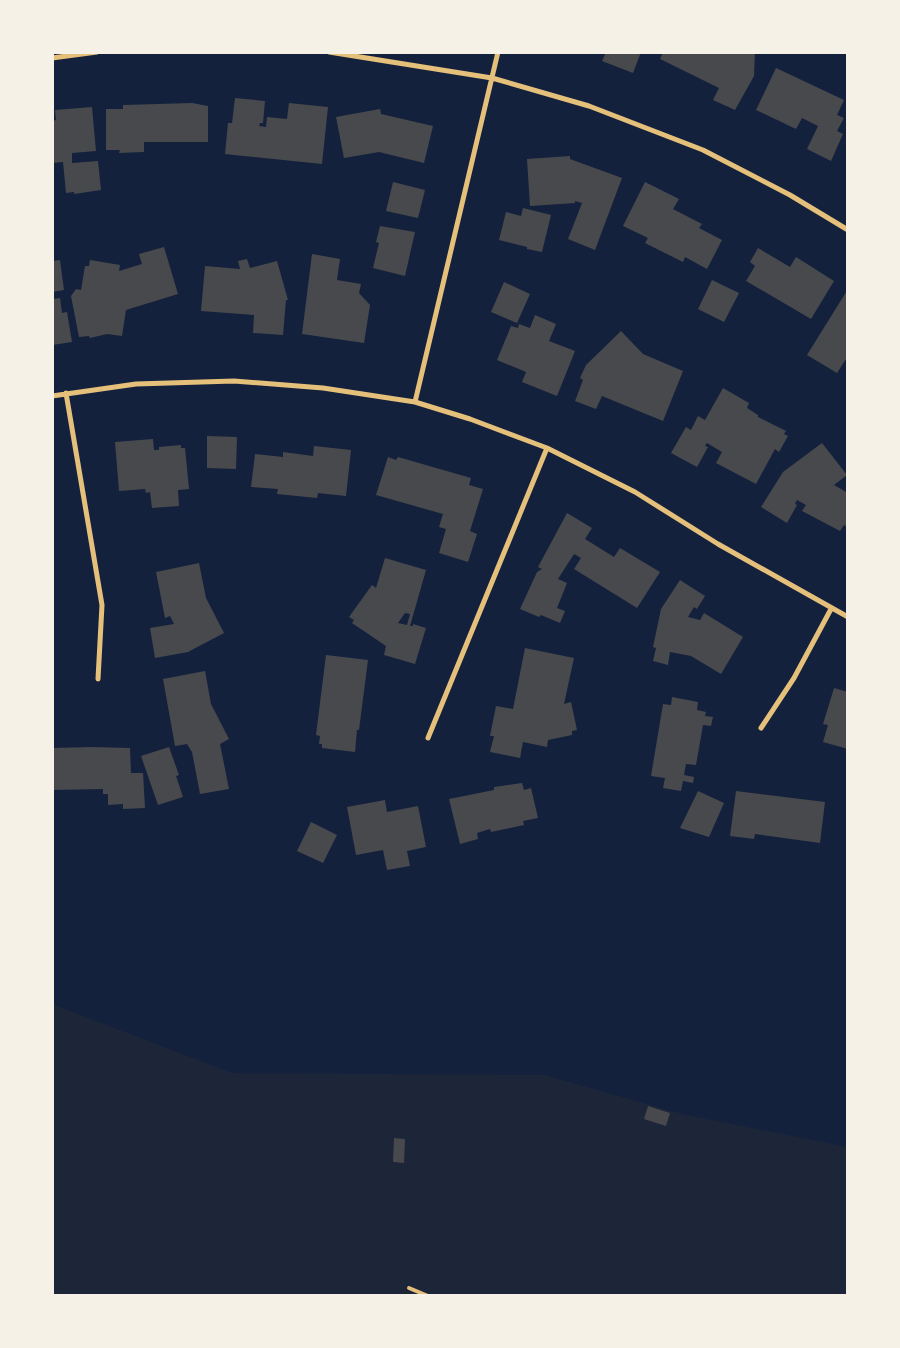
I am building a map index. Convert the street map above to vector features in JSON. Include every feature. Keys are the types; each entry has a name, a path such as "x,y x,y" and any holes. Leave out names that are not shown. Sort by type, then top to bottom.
{"street":[{"path":"52,58 97,52"},
{"path":"329,52 492,78 589,106 703,150 790,195 848,230"},
{"path":"415,402 498,52"},
{"path":"52,396 136,384 234,381 323,388 415,402 470,419 547,448 635,492 718,544 848,617"},
{"path":"66,393 102,606 98,679"},
{"path":"428,738 547,448"},
{"path":"761,728 794,678 831,609"}],"lane":[{"path":"409,1288 428,1296"}],"shaded area":[{"path":"52,1004 232,1073 544,1075 686,1115 847,1147 847,1295 53,1295"}],"building":[{"path":"606,52 641,52 633,73 602,61"},
{"path":"663,52 755,52 754,76 735,110 713,100 719,88 660,59"},
{"path":"776,68 844,100 837,115 844,118 837,131 843,134 831,161 807,149 818,126 802,118 796,129 756,110"},
{"path":"235,98 265,101 263,123 260,123 259,126 266,127 267,117 287,119 289,103 328,107 322,164 225,154 228,123 232,123"},
{"path":"192,103 208,106 208,142 144,142 144,152 119,153 120,150 106,150 106,109 123,109 123,105"},
{"path":"92,107 96,151 72,153 72,163 98,161 101,190 74,194 74,192 66,193 63,162 52,163 52,121 56,120 55,110"},
{"path":"380,109 381,114 433,126 424,163 379,152 344,158 336,117"},
{"path":"570,156 570,159 622,178 595,250 568,239 582,203 575,201 575,203 530,206 527,159"},
{"path":"393,182 425,190 418,218 386,211"},
{"path":"645,182 679,199 673,209 702,224 699,228 722,240 707,269 685,257 683,262 645,243 648,238 623,226"},
{"path":"523,208 551,215 542,252 499,240 506,212 521,216"},
{"path":"380,226 415,232 405,276 373,268 379,243 376,242"},
{"path":"164,247 178,294 126,310 122,336 107,334 90,338 89,336 79,337 71,296 76,289 81,290 85,266 89,266 90,260 120,265 119,271 142,264 139,254"},
{"path":"758,248 790,267 796,257 834,281 811,319 746,281 755,266 750,262"},
{"path":"312,254 340,259 337,280 361,284 359,293 370,305 364,343 302,334"},
{"path":"247,259 250,268 277,261 288,300 286,300 283,335 253,333 254,315 201,311 205,266 240,269 238,261"},
{"path":"60,260 64,290 52,292 52,261"},
{"path":"712,280 739,293 724,322 698,309"},
{"path":"504,282 530,294 517,323 491,312"},
{"path":"848,289 848,356 837,373 807,355"},
{"path":"60,298 62,313 67,312 72,342 52,345 52,299"},
{"path":"535,315 556,324 549,341 575,351 557,396 522,382 526,372 497,360 511,326 518,328 519,324 530,328"},
{"path":"621,331 643,354 683,371 663,421 602,396 596,409 575,401 583,380 580,378 586,365"},
{"path":"723,388 749,403 747,408 758,415 758,417 786,431 784,434 788,436 779,452 775,449 756,484 716,463 722,452 707,443 705,446 708,447 697,467 671,453 686,427 691,430 698,416 705,420"},
{"path":"207,436 237,437 236,469 207,468"},
{"path":"153,439 154,450 159,450 159,447 181,445 181,448 185,448 189,489 178,490 179,506 152,508 150,492 146,493 145,489 119,491 115,442"},
{"path":"822,443 847,475 834,485 848,493 848,527 844,525 840,531 802,511 806,505 797,500 795,504 797,505 787,523 761,507 783,472"},
{"path":"314,446 351,450 346,496 318,493 317,498 277,494 278,489 251,487 255,454 283,457 283,452 313,456"},
{"path":"388,457 396,460 398,457 471,478 469,485 483,489 470,531 477,534 468,562 439,553 446,529 439,527 443,514 376,495"},
{"path":"567,513 592,528 585,539 614,557 620,548 660,572 637,608 574,569 581,558 574,554 558,579 567,583 557,608 565,611 560,623 520,609 537,572 542,569 538,567"},
{"path":"385,558 426,570 410,626 413,626 413,624 426,628 415,664 384,655 386,646 352,623 354,620 349,617 372,585 376,588","holes":["405,613 410,614 407,625 398,623"]},
{"path":"199,563 206,598 224,633 188,652 155,658 150,628 174,624 170,616 165,618 156,572"},
{"path":"680,580 705,596 697,609 694,607 688,617 700,620 704,613 743,637 721,674 691,656 670,652 668,665 653,661 656,648 653,647 661,609"},
{"path":"525,648 574,658 564,704 571,702 577,730 572,731 572,735 548,740 547,747 523,742 520,758 490,752 494,736 490,736 496,706 513,709"},
{"path":"326,655 368,660 355,752 322,748 322,744 319,744 320,736 316,735"},
{"path":"205,671 211,704 229,739 220,744 229,789 200,794 192,752 187,744 175,746 163,679"},
{"path":"834,688 848,692 848,749 823,742 828,725 823,724"},
{"path":"672,697 698,702 697,710 706,712 705,716 713,717 711,726 703,725 696,765 686,764 684,775 694,777 693,783 683,781 681,791 663,788 665,778 651,776 663,704 671,705"},
{"path":"169,747 179,775 176,776 183,797 158,805 141,756"},
{"path":"52,748 130,748 131,773 143,773 145,808 123,809 123,804 108,805 108,794 103,794 103,789 52,790"},
{"path":"522,783 524,790 531,788 538,818 523,821 524,825 491,832 490,829 477,833 478,839 460,844 449,799 494,790 494,787"},
{"path":"698,791 724,803 709,837 680,828"},
{"path":"736,791 825,802 820,843 755,834 754,839 730,836"},
{"path":"385,800 387,812 418,806 426,847 407,851 410,866 387,870 383,850 356,855 347,807"},
{"path":"311,822 337,835 323,863 297,851"},
{"path":"648,1106 670,1113 666,1126 644,1119"},
{"path":"394,1138 405,1139 404,1163 393,1162"}]}
